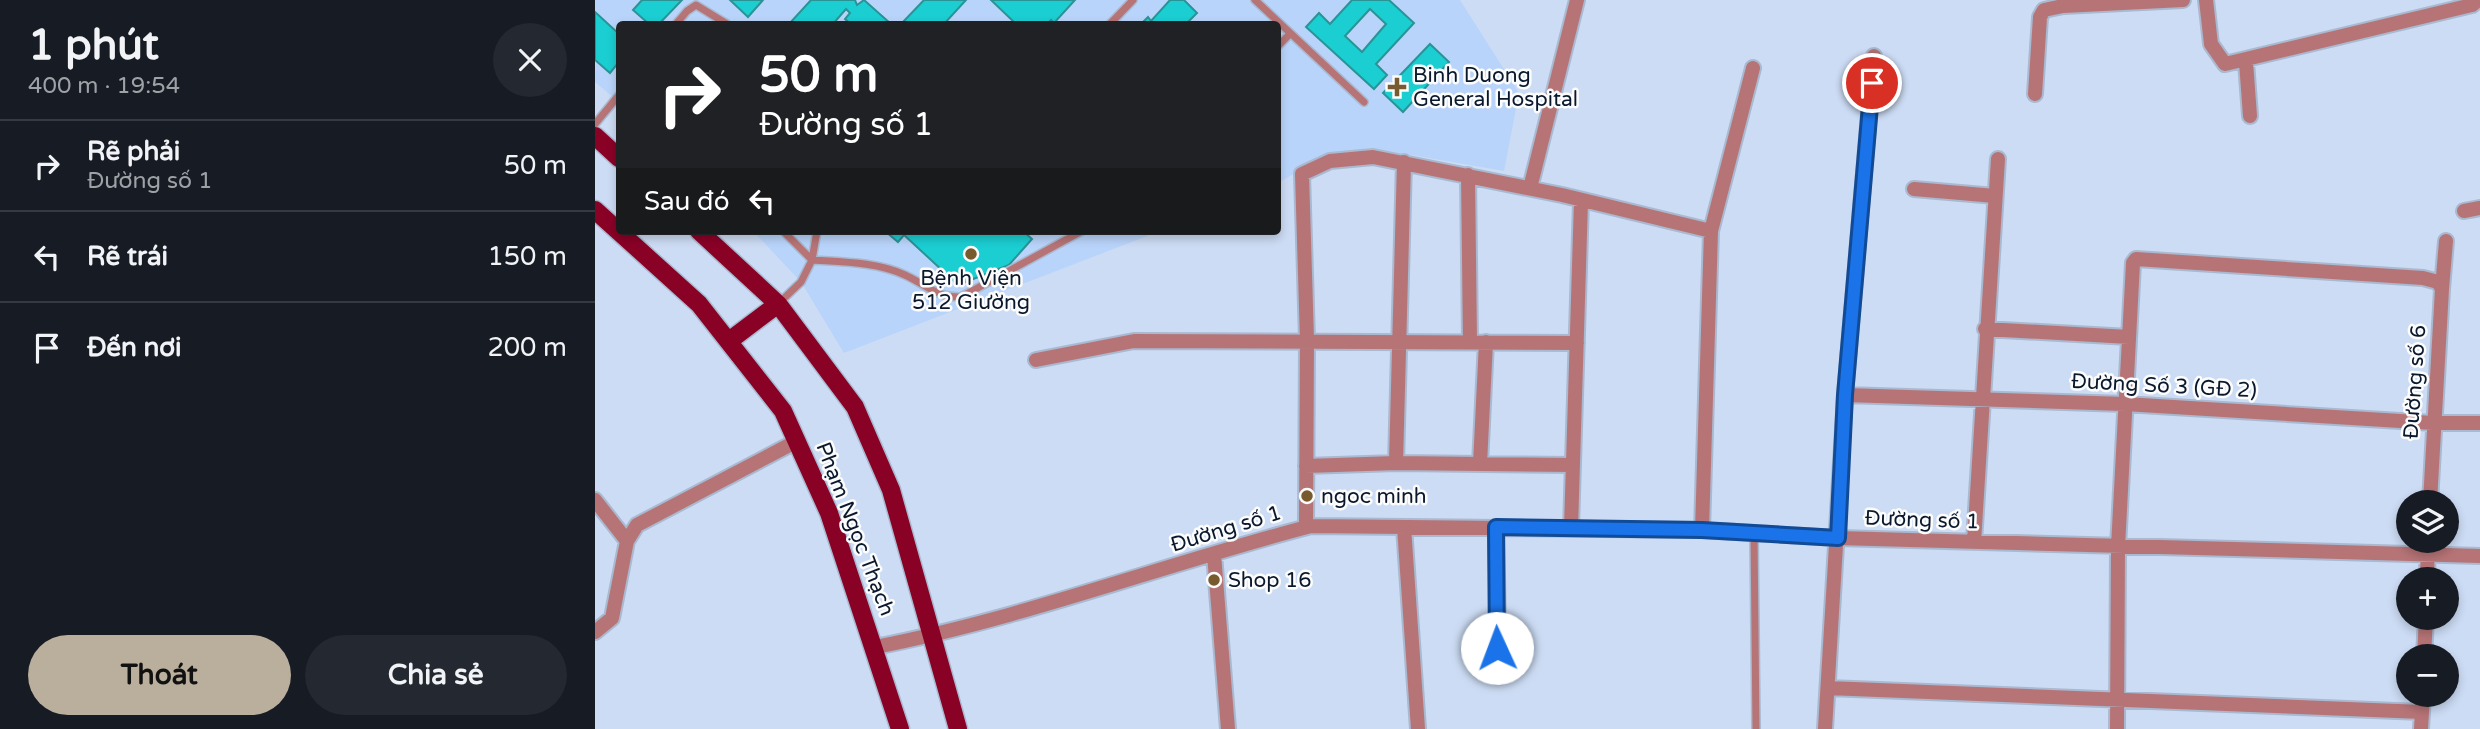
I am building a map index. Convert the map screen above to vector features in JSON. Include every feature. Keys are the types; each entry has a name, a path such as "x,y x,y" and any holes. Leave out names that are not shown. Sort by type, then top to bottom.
{"main road":[{"path":"595,136 616,155"},
{"name":"Phạm Ngọc Thạch","path":"595,210 616,229"},
{"name":"Phạm Ngọc Thạch","path":"623,235 699,304 783,411 829,513 900,729"},
{"name":"Phạm Ngọc Thạch","path":"703,235 778,304 855,407 891,490 958,729"},
{"path":"729,341 778,304"}],"street":[{"path":"1529,188 1577,0"},
{"path":"2035,94 2039,25 2044,10 2063,6 2183,0"},
{"path":"2206,0 2211,44 2219,60 2225,64 2246,62 2270,51 2472,5 2478,0"},
{"path":"1825,729 1845,395 1874,56"},
{"path":"2246,62 2250,116"},
{"path":"1702,530 1711,231 1753,68"},
{"path":"1306,527 1307,340 1302,174 1330,162 1373,157 1651,214 1711,231"},
{"path":"1974,542 1980,399 1998,159"},
{"path":"1396,463 1404,162"},
{"path":"1468,175 1470,342"},
{"path":"1914,188 1995,196"},
{"path":"1571,528 1581,201"},
{"path":"2464,211 2480,208"},
{"name":"Đường số 6","path":"2430,490 2447,241"},
{"path":"2117,729 2118,547 2133,263 2140,257 2423,278 2438,282 2442,289"},
{"path":"1985,329 2129,337"},
{"path":"1036,360 1134,341 1577,343"},
{"path":"1480,464 1486,342"},
{"name":"Đường Số 3 (GĐ 2)","path":"1845,395 2125,404 2433,423 2480,423"},
{"path":"595,632 612,618 627,541 638,526 797,441"},
{"path":"1306,466 1396,463 1573,465"},
{"path":"595,500 627,541"},
{"name":"Đường số 1","path":"875,647 932,636 1093,592 1306,527 1702,530 1838,538 2118,547 2396,547"},
{"path":"1404,527 1418,729"},
{"path":"1496,527 1499,676"},
{"name":"Đường số 1","path":"2459,552 2480,556"},
{"path":"1214,554 1228,729"},
{"path":"1828,688 2422,712"},
{"path":"2421,729 2422,707"}],"lane":[{"path":"1113,21 1133,0"},
{"path":"1255,0 1277,21"},
{"path":"679,21 699,2 723,21"},
{"path":"1281,25 1364,102"},
{"path":"1281,43 1290,34"},
{"path":"595,124 616,99"},
{"path":"787,235 812,260 867,265 904,274 933,292 948,297 961,297 1075,235"},
{"path":"778,304 801,282 812,260 816,235"},
{"path":"1754,533 1756,729"}],"shaded area":[{"name":"Binh Duong General Hospital","path":"595,0 1460,0 1519,93 1504,171 1371,148 1328,154 1281,181 1281,21 616,21 616,100 595,82"},
{"path":"757,235 1150,235 844,353 801,282"}],"building":[{"path":"642,0 682,0 662,21 646,21 633,10"},
{"path":"730,0 763,0 748,17"},
{"path":"811,0 855,0 857,5 864,0 888,21 847,21 845,19 850,13 846,9 836,21 792,21"},
{"path":"924,0 966,0 947,21 904,21"},
{"path":"991,0 1075,0 1056,21 1013,21"},
{"path":"1170,0 1184,0 1197,13 1189,21 1151,21"},
{"path":"1352,0 1389,0 1414,23 1376,64 1387,75 1374,89 1306,27 1319,13 1330,24","holes":["1370,9 1386,24 1362,52 1345,36"]},
{"path":"595,12 616,31 616,66 610,73 595,60"},
{"path":"1430,44 1449,62 1403,112 1383,93"},
{"name":"Bệnh Viện 512 Giường","path":"890,235 904,235 898,242"},
{"name":"Bệnh Viện 512 Giường","path":"904,235 1028,235 1032,239 1009,265 958,285"}],"place":[{"name":"Binh Duong General Hospital","path":"1397,87"},
{"name":"Bệnh Viện 512 Giường","path":"971,254"},
{"name":"ngoc minh","path":"1307,496"},
{"name":"Shop 16","path":"1214,580"}],"route":[{"path":"1497,648 1496,527 1702,530 1838,538 1845,395 1872,83"}]}
